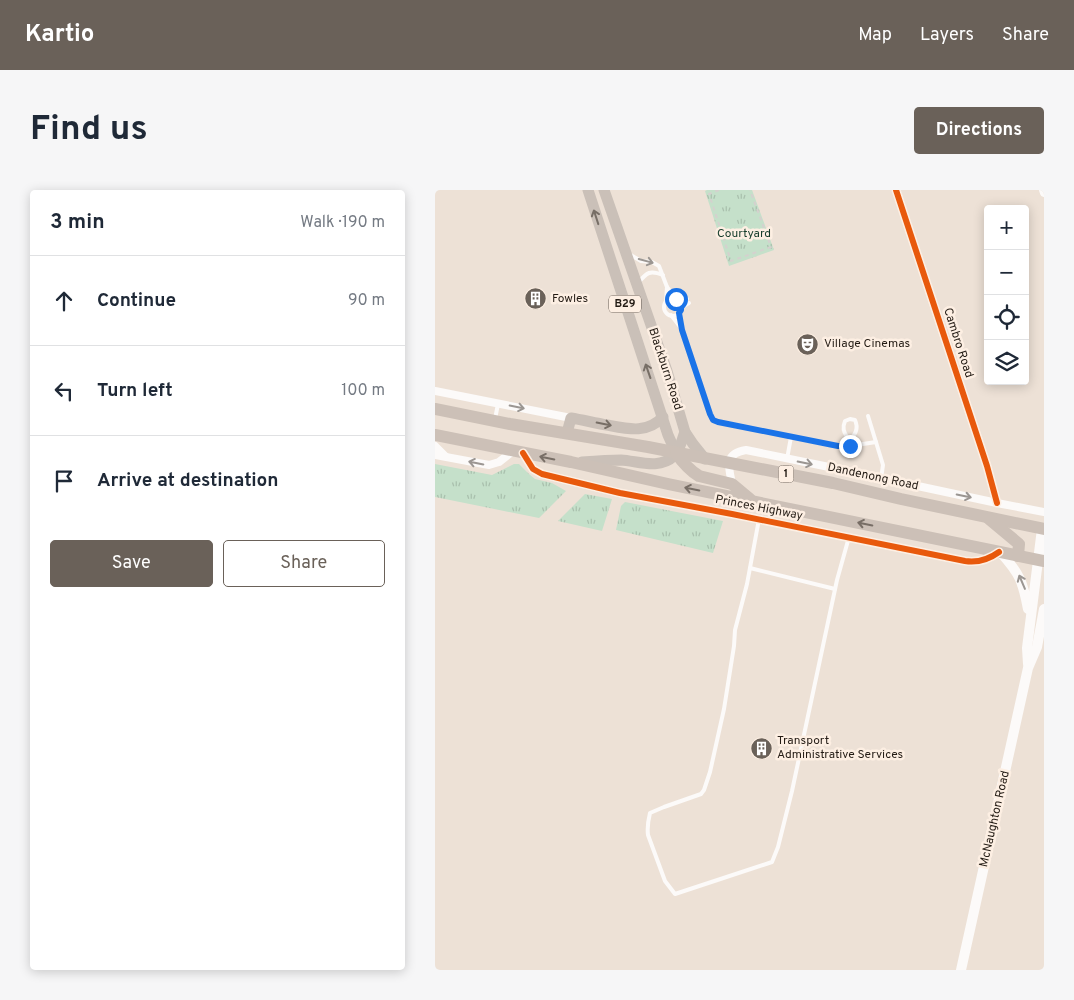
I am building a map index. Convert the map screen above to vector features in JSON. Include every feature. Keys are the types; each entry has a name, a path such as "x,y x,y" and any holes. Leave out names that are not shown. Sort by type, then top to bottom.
{"highway":[{"name":"1","path":"435,409 648,447 833,483 1043,529"},
{"name":"Princes Highway","path":"435,435 1041,561"},
{"path":"676,453 683,464 694,473 732,484 751,501"},
{"path":"987,517 1019,544 1018,556"}],"main road":[{"name":"Blackburn Road","path":"588,190 668,435 676,453"},
{"name":"Blackburn Road","path":"604,190 667,371 685,432 705,458"},
{"path":"567,433 571,418 636,430 653,425 663,417"},
{"path":"571,462 622,460 652,464 666,461 676,453 685,432"},
{"name":"McNaughton Road","path":"1028,668 1027,648 1030,617 1041,561 1043,529"},
{"path":"1000,553 1011,563 1022,580 1030,617"},
{"name":"McNaughton Road","path":"961,970 1028,668 1037,647 1044,609"}],"street":[{"name":"Cambro Road","path":"896,190 987,466 997,503"},
{"path":"435,390 571,418"},
{"path":"435,446 446,458"},
{"name":"Dandenong Road","path":"729,463 730,458 734,454 746,450 1044,512"},
{"path":"435,455 489,465 518,452"},
{"name":"Princes Highway","path":"518,452 533,469 542,474 620,493 972,562 985,560 1000,553"},
{"path":"729,463 732,484"},
{"path":"829,467 833,483"},
{"path":"923,552 926,537"}],"lane":[{"path":"625,252 641,261 652,262 659,266 667,287 682,307"},
{"path":"636,285 647,273 655,272 663,275"},
{"path":"667,287 665,310 682,330"},
{"path":"666,302 670,298 688,301 679,313 682,330 713,420 838,446 876,442"},
{"path":"671,315 679,313"},
{"path":"494,421 499,404"},
{"path":"868,416 883,465 881,479"},
{"path":"850,419 855,420 857,425 857,430 850,444 843,426 845,421 850,419"},
{"path":"787,459 791,437"},
{"path":"759,519 750,568 735,630 735,646 724,708 704,790 701,794 650,813 647,827 648,835 665,882 675,894 772,862 792,791 835,589 849,537"},
{"path":"750,568 835,589"}],"path":[{"path":"719,190 709,194 731,261 771,247 750,190"}],"green space":[{"name":"Courtyard","path":"752,190 774,250 729,266 705,191"},
{"path":"435,464 492,475 514,464 519,464 535,479 552,483 566,491 539,518 435,497"},
{"path":"585,494 612,499 602,531 558,521"},
{"path":"625,502 723,521 713,553 616,530 621,506"}],"cycle path":[{"path":"896,190 987,466 997,503"},
{"path":"523,453 533,469 542,474 620,493 965,561 983,560 999,552"}],"place":[{"name":"Fowles","path":"536,299"},
{"name":"Village Cinemas","path":"808,344"},
{"name":"Transport Administrative Services","path":"761,748"}],"route":[{"path":"676,299 682,307 679,313 682,330 713,420 838,446 850,446"}]}
